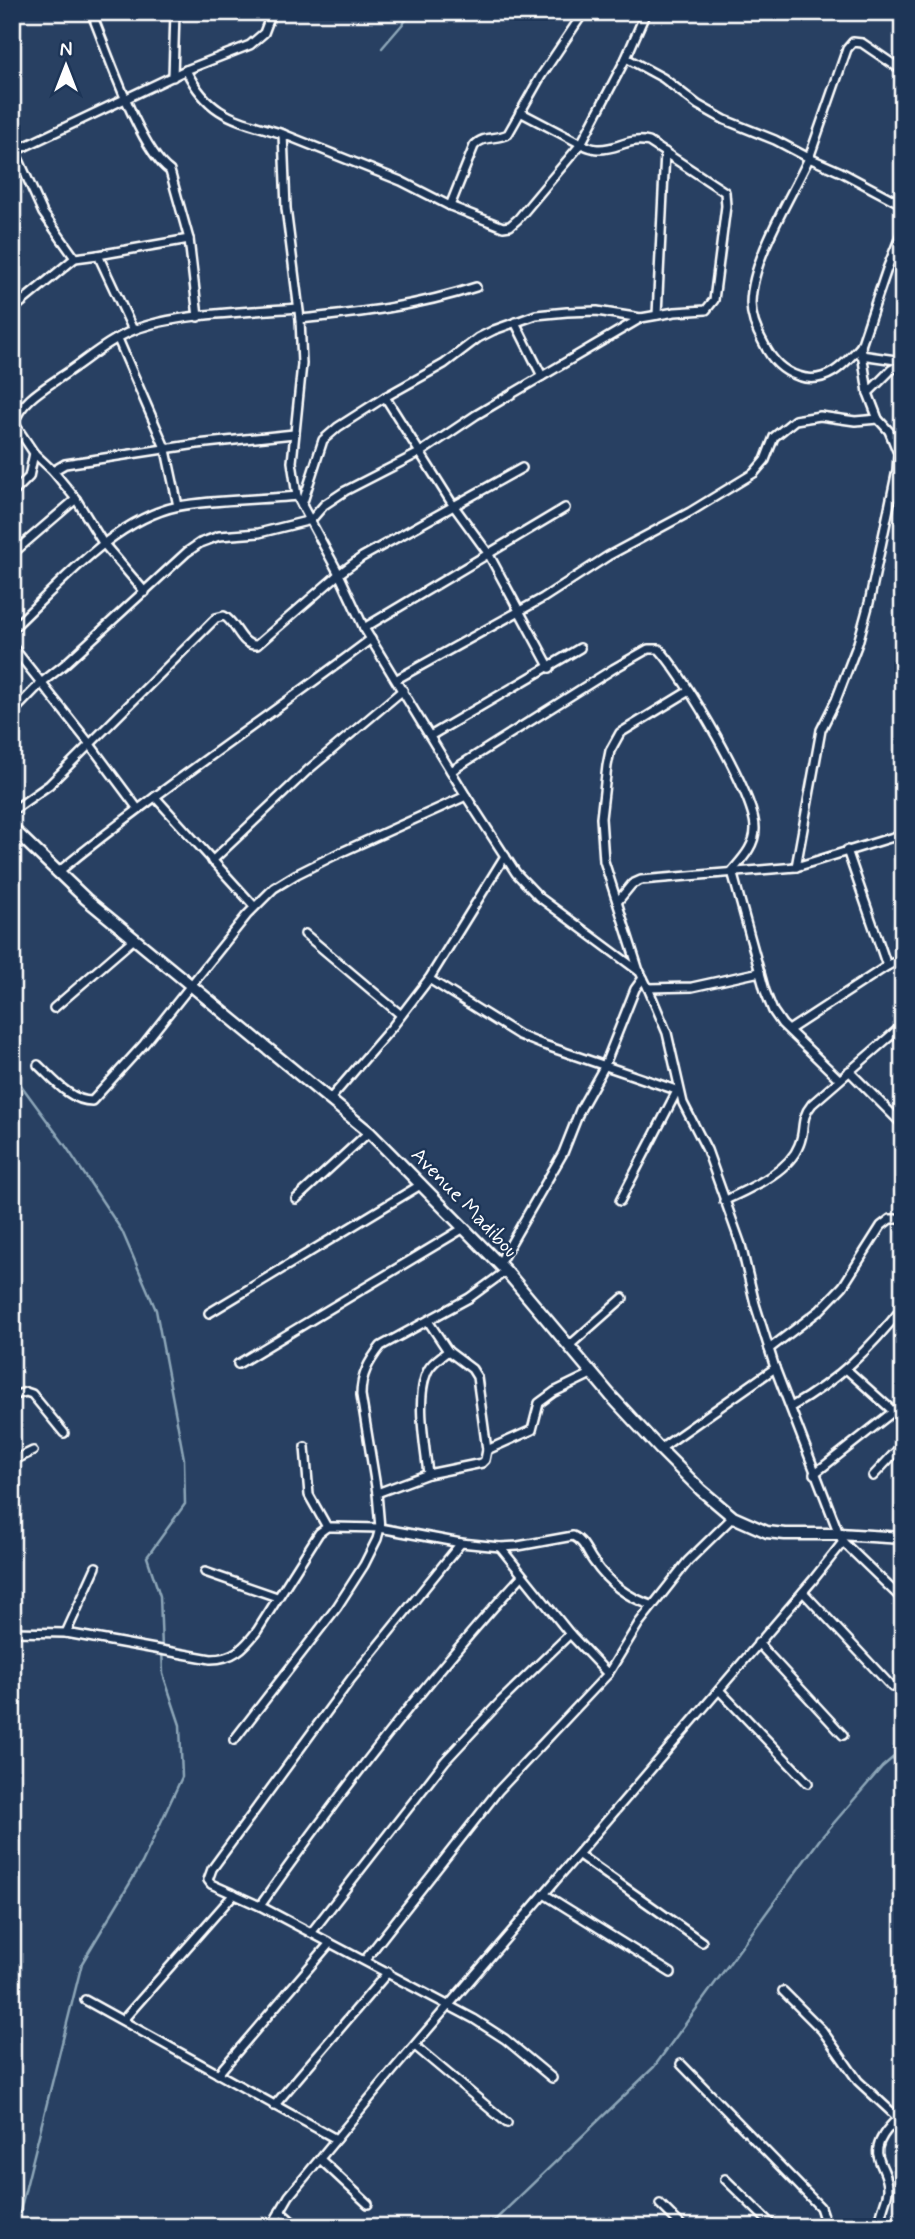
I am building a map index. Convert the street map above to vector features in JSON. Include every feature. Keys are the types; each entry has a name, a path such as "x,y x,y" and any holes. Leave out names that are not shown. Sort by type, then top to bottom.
{"street":[{"path":"91,12 126,98 151,149 161,164 170,171 189,239 198,317"},
{"path":"173,77 175,12"},
{"path":"75,258 43,213 14,151 186,70 250,45 264,33 272,12"},
{"path":"450,206 461,175 478,141 508,134 541,76 584,12"},
{"path":"186,70 197,91 211,106 228,117 283,134 401,181 450,206 503,227 510,226 581,144 626,58 646,12"},
{"path":"861,346 843,367 825,377 807,380 788,373 770,357 756,329 751,305 760,264 809,158 847,49 853,42 862,43 903,71"},
{"path":"626,58 663,78 716,115 775,140 903,205"},
{"path":"12,713 41,683 200,543 219,536 259,533 311,520 324,505 345,491 421,452 476,415 641,318 706,310 714,300 726,206 725,192 649,142 636,139 597,149 581,144 520,112"},
{"path":"283,134 286,208 300,319 302,364 292,463 297,496 339,574 364,628 516,873 539,897 641,975"},
{"path":"657,315 665,152"},
{"path":"796,867 821,730 858,643 899,479 898,453 889,431 878,419 868,393 861,346 878,292 903,229"},
{"path":"12,310 75,258 189,239"},
{"path":"98,255 133,330"},
{"path":"300,319 408,306 441,299 476,287"},
{"path":"145,593 103,543 76,499 34,453 14,423 18,411 56,380 133,330 198,317 298,308"},
{"path":"302,505 323,440 338,427 385,397 444,364 478,338 536,315 606,312 641,318"},
{"path":"515,322 542,376"},
{"path":"118,340 166,450 178,506"},
{"path":"861,355 903,363"},
{"path":"868,393 891,370 903,363"},
{"path":"385,397 453,505 488,553 550,668"},
{"path":"397,679 518,612 608,556 690,512 754,473 765,460 774,437 795,420 820,416 855,421 878,419"},
{"path":"53,471 65,464 197,444 294,434"},
{"path":"12,495 29,477 34,453"},
{"path":"12,811 48,785 216,618 224,616 229,619 247,643 257,645 362,557 522,468"},
{"path":"12,629 103,543 125,529 178,506 297,496"},
{"path":"13,554 76,499"},
{"path":"364,628 565,508"},
{"path":"57,873 138,809 371,639"},
{"path":"12,646 138,809"},
{"path":"430,736 580,648"},
{"path":"451,771 648,649 659,649 689,691 736,772 754,821 752,843 732,871"},
{"path":"212,861 299,778 403,690"},
{"path":"689,691 620,733 610,751 602,798 601,841 604,861 641,975 667,1033 678,1091 707,1150 741,1245 755,1304 775,1368 814,1474 841,1538 903,1600"},
{"path":"38,1065 73,1096 92,1101 119,1074 254,906 275,888 297,874 466,796"},
{"path":"155,797 254,906"},
{"name":"Avenue Madibou","path":"12,828 106,916 369,1132 503,1267 660,1449 733,1517 766,1532 841,1538 903,1538"},
{"path":"618,901 632,884 640,880 796,867 903,834"},
{"path":"847,850 887,965"},
{"path":"330,1099 429,979 505,856"},
{"path":"732,871 773,1011 839,1079"},
{"path":"305,934 401,1015"},
{"path":"54,1008 135,938"},
{"path":"789,1030 887,965 901,961"},
{"path":"648,988 692,987 760,972"},
{"path":"234,1740 337,1607 377,1539 380,1528 377,1493 361,1395 363,1377 372,1357 380,1346 469,1297 503,1267 563,1153 580,1110 604,1067 641,975"},
{"path":"429,979 519,1035 575,1058 678,1091"},
{"path":"724,1200 770,1176 796,1153 801,1143 802,1119 811,1104 903,1025"},
{"path":"849,1071 903,1125"},
{"path":"620,1201 678,1091"},
{"path":"296,1199 369,1132"},
{"path":"209,1313 422,1184"},
{"path":"769,1349 820,1310 843,1286 881,1226 890,1219 903,1219"},
{"path":"239,1364 464,1228"},
{"path":"570,1345 623,1298"},
{"path":"790,1407 817,1392 846,1369 903,1307"},
{"path":"895,1317 903,1324"},
{"path":"377,1493 428,1474 481,1464 485,1460 487,1450 477,1377 472,1369 448,1351 428,1321"},
{"path":"428,1474 423,1427 425,1381 435,1361 448,1351"},
{"path":"660,1449 775,1368"},
{"path":"846,1369 903,1420"},
{"path":"487,1450 532,1430 539,1403 554,1392 593,1373"},
{"path":"12,1396 26,1392 32,1394 64,1433"},
{"path":"814,1474 894,1410"},
{"path":"873,1476 903,1444"},
{"path":"305,1447 309,1495 327,1527"},
{"path":"12,1461 33,1451"},
{"path":"365,1960 498,1791 608,1675 652,1605 688,1561 733,1517"},
{"path":"12,1632 66,1633 219,1659 232,1656 247,1644 319,1533 327,1527 380,1528 461,1543 500,1547 573,1536 581,1541 604,1576 630,1597 652,1605"},
{"path":"271,2227 289,2196 803,1592 841,1538"},
{"path":"461,1543 351,1679 208,1875 211,1884 260,1906 451,2006 505,2039 552,2078"},
{"path":"500,1547 570,1634 608,1675"},
{"path":"66,1633 96,1567"},
{"path":"205,1572 277,1597"},
{"path":"260,1906 406,1710 456,1649 522,1577"},
{"path":"803,1592 892,1687"},
{"path":"311,1933 445,1761 501,1701 570,1634"},
{"path":"758,1643 843,1735"},
{"path":"719,1690 808,1783"},
{"path":"579,1855 702,1942"},
{"path":"544,1894 671,1973"},
{"path":"123,2020 234,1895"},
{"path":"218,2074 330,1943"},
{"path":"274,2105 388,1972"},
{"path":"783,1991 822,2030 867,2092 900,2116 877,2146 877,2156 887,2179 888,2191 879,2220 881,2227"},
{"path":"85,2000 336,2140"},
{"path":"415,2046 507,2123"},
{"path":"681,2064 820,2207 824,2219 818,2227"},
{"path":"321,2160 368,2204"},
{"path":"724,2179 774,2227"},
{"path":"660,2204 683,2227"},
{"path":"280,2211 298,2227"}],"waterway":[{"path":"382,48 413,12"},
{"path":"12,1073 65,1145 122,1231 156,1310 184,1459 185,1504 147,1557 160,1596 163,1674 180,1725 182,1777 142,1863 82,1963 16,2227"},
{"path":"491,2227 494,2221 654,2067 820,1839 882,1767 903,1749"}]}
